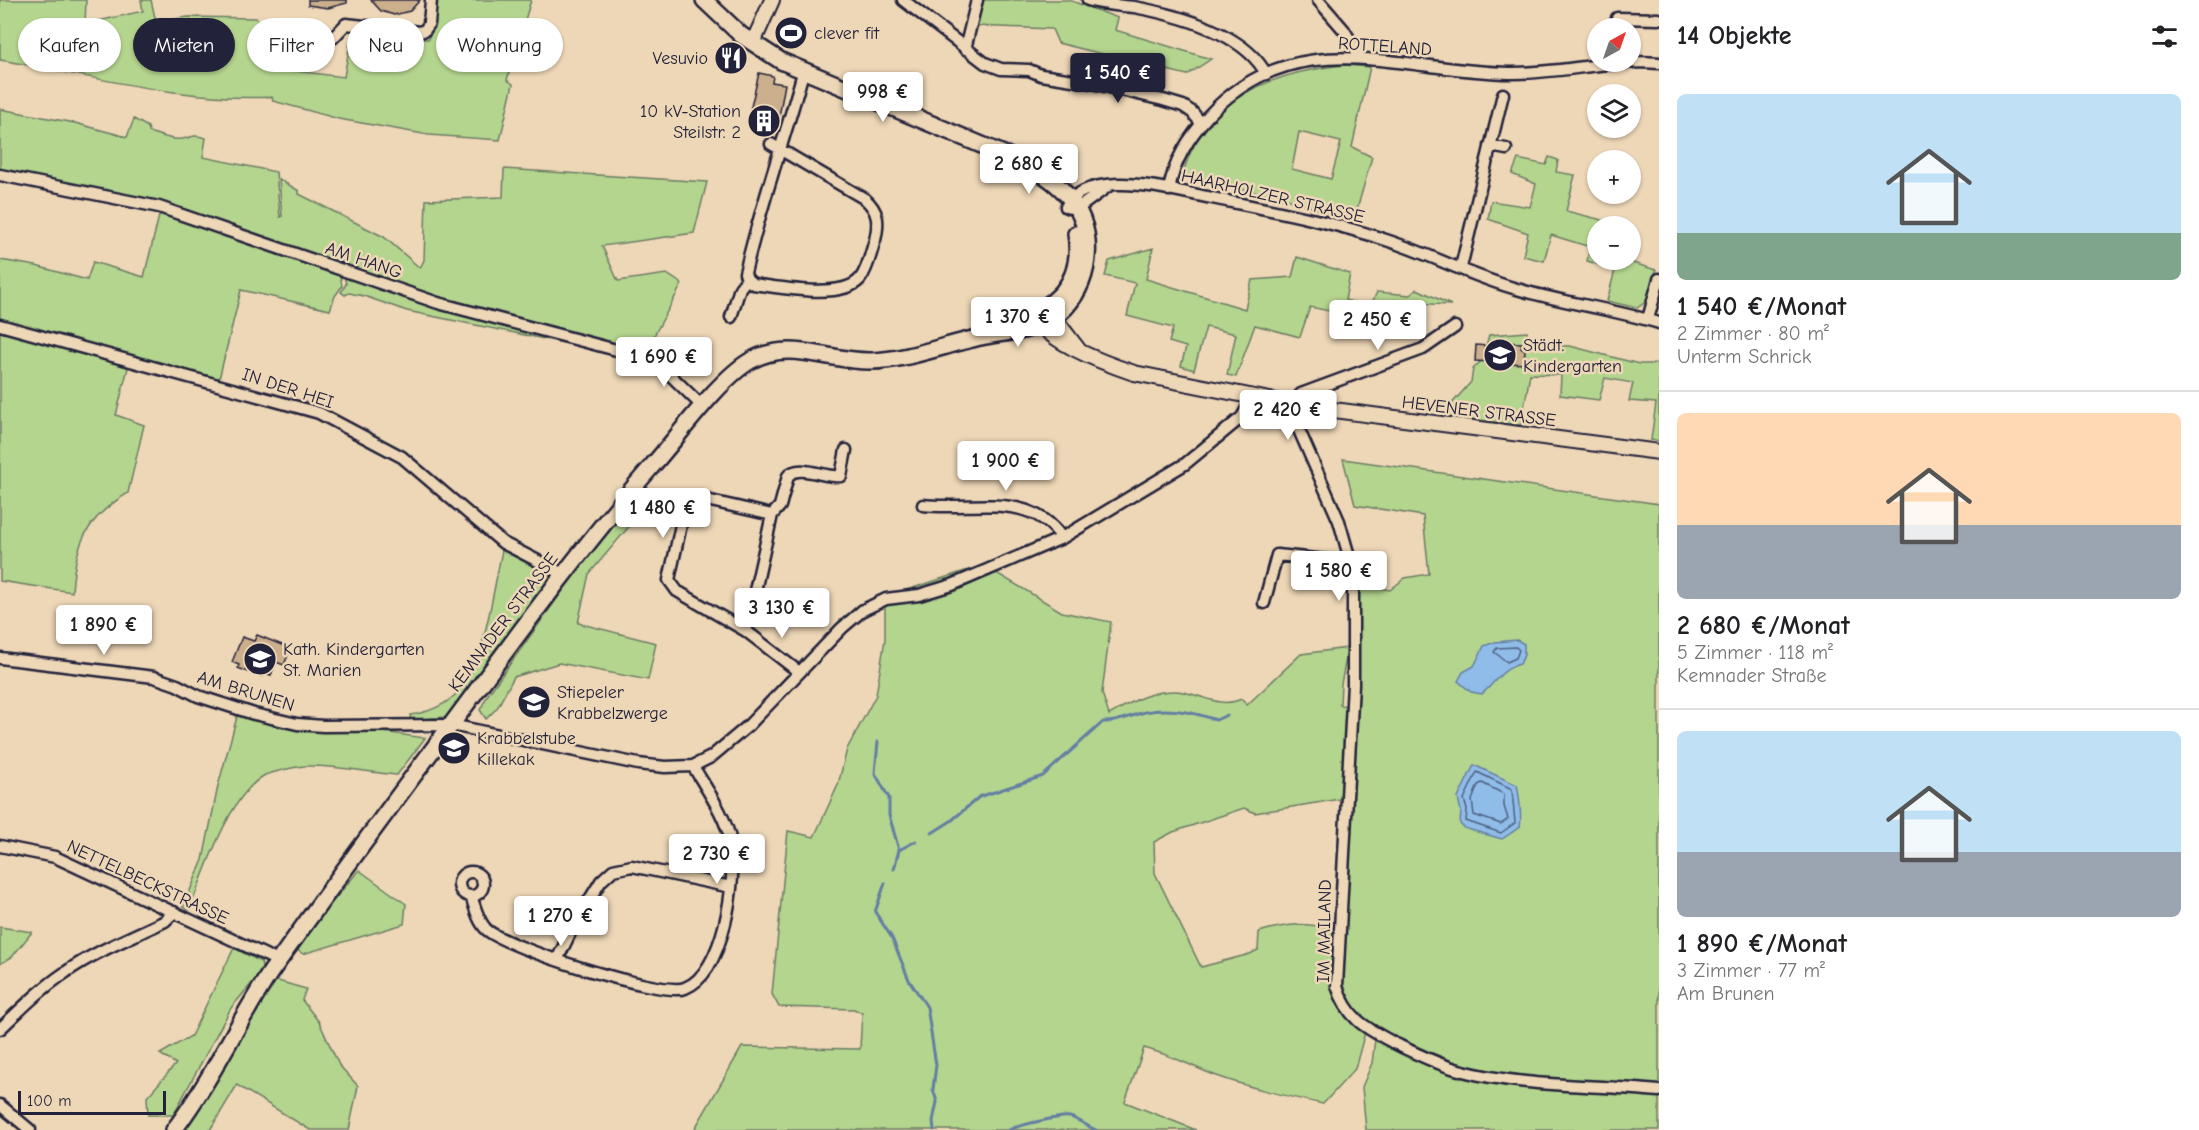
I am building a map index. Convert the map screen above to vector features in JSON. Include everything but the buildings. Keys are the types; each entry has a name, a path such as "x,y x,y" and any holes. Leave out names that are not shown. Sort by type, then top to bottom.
{"main road":[{"path":"704,0 781,62 804,69 976,144 1034,178 1071,205 1074,226 1083,249 1067,287 1053,304 1046,318"},
{"path":"715,0 754,40"},
{"name":"KEMNADER STRASSE","path":"174,1130 197,1098 247,1008 278,961 563,574 703,407 747,363 777,351 802,350 870,361 999,335 1046,318"}],"street":[{"path":"335,36 346,24 420,32 425,30 429,24 431,0"},
{"path":"754,40 772,0"},
{"path":"903,0 985,63 1001,69 1029,70 1041,75 1092,83 1163,100 1183,106 1192,112 1201,123"},
{"path":"965,49 977,0"},
{"path":"1088,0 1103,5 1143,10 1221,33 1252,54 1260,62 1266,74"},
{"path":"1324,3 1360,57"},
{"path":"1641,19 1659,19"},
{"name":"ROTTELAND","path":"1169,190 1176,161 1201,123 1231,94 1266,74 1308,61 1360,57 1509,73 1571,70 1615,63 1659,63"},
{"path":"771,144 782,149 873,205 878,222 875,240 866,269 860,279 852,285 838,291 753,284 747,279 745,273 764,197 782,149 804,69"},
{"path":"1461,267 1503,94"},
{"path":"1490,146 1506,149"},
{"name":"AM HANG","path":"0,176 159,207 438,303 643,357 662,367 703,407"},
{"name":"HAARHOLZER STRASSE","path":"1071,205 1110,185 1132,184 1169,190 1329,222 1388,240 1515,289 1654,321"},
{"path":"731,317 740,288 747,279"},
{"path":"1654,321 1659,279"},
{"name":"HEVENER STRASSE","path":"1046,318 1052,336 1112,366 1134,373 1295,405 1659,452"},
{"name":"IN DER HEI","path":"0,325 319,412 402,457 503,543 563,574"},
{"path":"1295,405 1301,394 1423,349 1455,327"},
{"path":"471,896 479,919 485,928 498,938 557,960 620,978 673,990 684,989 705,973 715,955 731,887 733,868 731,842 720,812 693,766 726,746 842,628 872,604 886,599 919,595 952,585 1062,538 1185,464 1242,417 1253,398"},
{"name":"IM MAILAND","path":"1295,405 1295,421 1335,512 1353,570 1353,684 1337,986 1343,1003 1366,1029 1426,1058 1461,1071 1531,1082 1659,1091"},
{"path":"746,631 772,514 780,506 786,480 791,472 798,470 830,477 841,476 846,450"},
{"path":"772,514 702,499 691,501 684,511 669,580 671,586 746,631 799,672"},
{"path":"923,505 1018,507 1046,518 1062,538"},
{"path":"1264,603 1277,555 1336,561 1349,558"},
{"name":"AM BRUNEN","path":"0,658 153,677 177,685 198,696 254,714 297,724 323,726 451,725 638,764 665,767 693,766"},
{"name":"NETTELBECKSTRASSE","path":"0,846 55,857 278,961"},
{"path":"557,960 563,945 601,881 607,874 620,867 632,866 731,887"},
{"path":"0,1029 38,994 69,970 165,921 174,912"},
{"path":"0,1105 30,1130"}],"green space":[{"path":"0,0 86,0 85,18 18,18 18,63 0,60"},
{"path":"141,0 151,0 155,18 133,18 133,72 235,72 235,18 182,18 188,17 256,18 247,18 247,72 303,72 344,77 347,60 347,72 424,72 424,39 429,39 433,0 531,0 526,18 436,18 436,72 509,72 507,80 513,84 500,140 429,135 339,119 273,101 272,97 204,95 136,86 63,72 121,72 121,18 112,18 143,11"},
{"path":"978,0 1069,0 1118,18 1115,30 1211,59 1187,75 1058,43 1052,29 975,26"},
{"path":"1345,65 1370,67 1352,147 1372,157 1354,220 1286,199 1182,177 1192,150 1206,128 1223,109 1244,94 1267,83 1292,74","holes":["1299,132 1341,142 1331,179 1292,169"]},
{"path":"0,109 75,123 127,137 134,119 148,127 149,132 166,137 206,138 203,157 276,172 280,217 282,216 279,179 299,191 299,194 384,237 420,268 424,260 426,200 503,197 504,169 707,182 694,233 602,246 618,281 667,274 682,284 644,354 471,309 345,268 343,259 342,268 198,217 0,172"},
{"path":"1549,157 1558,160 1556,172 1575,175 1566,211 1587,216 1587,246 1551,235 1544,261 1523,256 1528,233 1488,219 1491,201 1530,207 1536,184 1512,174 1518,159 1546,165"},
{"path":"160,212 340,274 342,286 330,310 241,290 219,379 0,322 0,260 36,266 87,280 93,262 144,277"},
{"path":"1153,248 1146,279 1245,309 1252,280 1292,277 1297,257 1350,274 1345,300 1370,307 1377,292 1410,295 1417,289 1451,305 1410,303 1406,321 1375,320 1310,307 1300,337 1255,325 1236,377 1227,375 1236,334 1206,327 1194,370 1181,366 1186,347 1169,342 1173,328 1127,316 1135,283 1105,276 1109,261"},
{"path":"1641,265 1656,270 1647,301 1637,308 1607,301 1615,270 1641,270"},
{"path":"344,275 570,340 569,344 407,311 364,296 349,293 345,295 341,292 346,284"},
{"path":"0,327 129,364 116,415 144,425 128,493 102,512 85,534 76,560 72,592 0,581"},
{"path":"1527,332 1533,346 1570,346 1639,364 1659,364 1659,441 1651,440 1656,403 1629,401 1633,383 1605,378 1599,400 1560,395 1561,375 1530,374 1521,425 1441,416 1471,382 1473,369 1482,360 1489,335"},
{"path":"1343,459 1659,504 1659,1130 1366,1130 1362,1087 1372,1063 1375,1039 1365,1032 1355,1069 1323,1104 1241,1084 1144,1048 1125,1102 1196,1130 694,1130 742,1047 860,1049 862,1013 854,1009 779,1007 772,994 788,831 814,837 838,785 847,749 876,695 885,639 885,597 983,565 1062,612 1111,622 1102,693 1109,715 1140,698 1174,691 1224,702 1241,699 1247,705 1301,654 1348,648 1341,684 1340,705 1355,707 1357,584 1390,590 1405,578 1429,574 1423,516 1355,505","holes":["1352,797 1343,930 1319,926 1282,926 1259,932 1258,950 1201,967 1155,873 1154,842 1173,832 1244,808 1255,813"]},
{"path":"644,489 653,498 589,574 578,623 656,643 648,680 559,663 514,677 497,708 486,719 480,710 489,693 580,567"},
{"path":"503,546 552,574 446,717 411,720 410,715 445,703 458,693 467,680 485,633"},
{"path":"238,713 309,730 383,732 425,738 397,775 305,766 265,775 252,785 229,817 210,856 189,910 183,907 203,860 218,786"},
{"path":"359,870 406,904 404,924 303,954 294,948"},
{"path":"0,927 32,932 12,957 0,964"},
{"path":"234,948 261,962 263,970 231,1008 173,1115 148,1115 147,1097 176,1064 160,1054 191,1036"},
{"path":"271,979 306,989 302,1000 319,1022 339,1065 358,1086 349,1130 310,1130 237,1085 210,1130 179,1130 213,1086 247,1018"}],"water":[{"path":"1517,640 1524,644 1524,655 1520,664 1503,673 1482,694 1471,692 1458,681 1463,672 1474,666 1484,646 1495,642"},
{"path":"1474,765 1517,785 1520,827 1502,839 1464,828 1460,824 1461,811 1458,798"}],"waterway":[{"path":"932,833 951,821 979,797 1043,776 1103,722 1163,710 1190,713 1216,720 1227,715"},
{"path":"878,742 875,773 889,798 889,815 899,850"},
{"path":"899,850 916,841"},
{"path":"894,869 899,850"},
{"path":"885,883 875,912 892,938 909,980 927,1007 936,1065 933,1089 937,1102 933,1121 934,1130"},
{"path":"1009,1130 1039,1121 1065,1117 1073,1118 1096,1130"}],"place":[{"name":"clever fit","path":"791,33"},
{"name":"Vesuvio","path":"731,58"},
{"name":"10 kV-Station Steilstr. 2","path":"764,121"},
{"name":"Städt. Kindergarten","path":"1500,355"},
{"name":"Kath. Kindergarten St. Marien","path":"260,659"},
{"name":"Stiepeler Krabbelzwerge","path":"534,702"},
{"name":"Krabbelstube Killekak","path":"454,748"}]}
